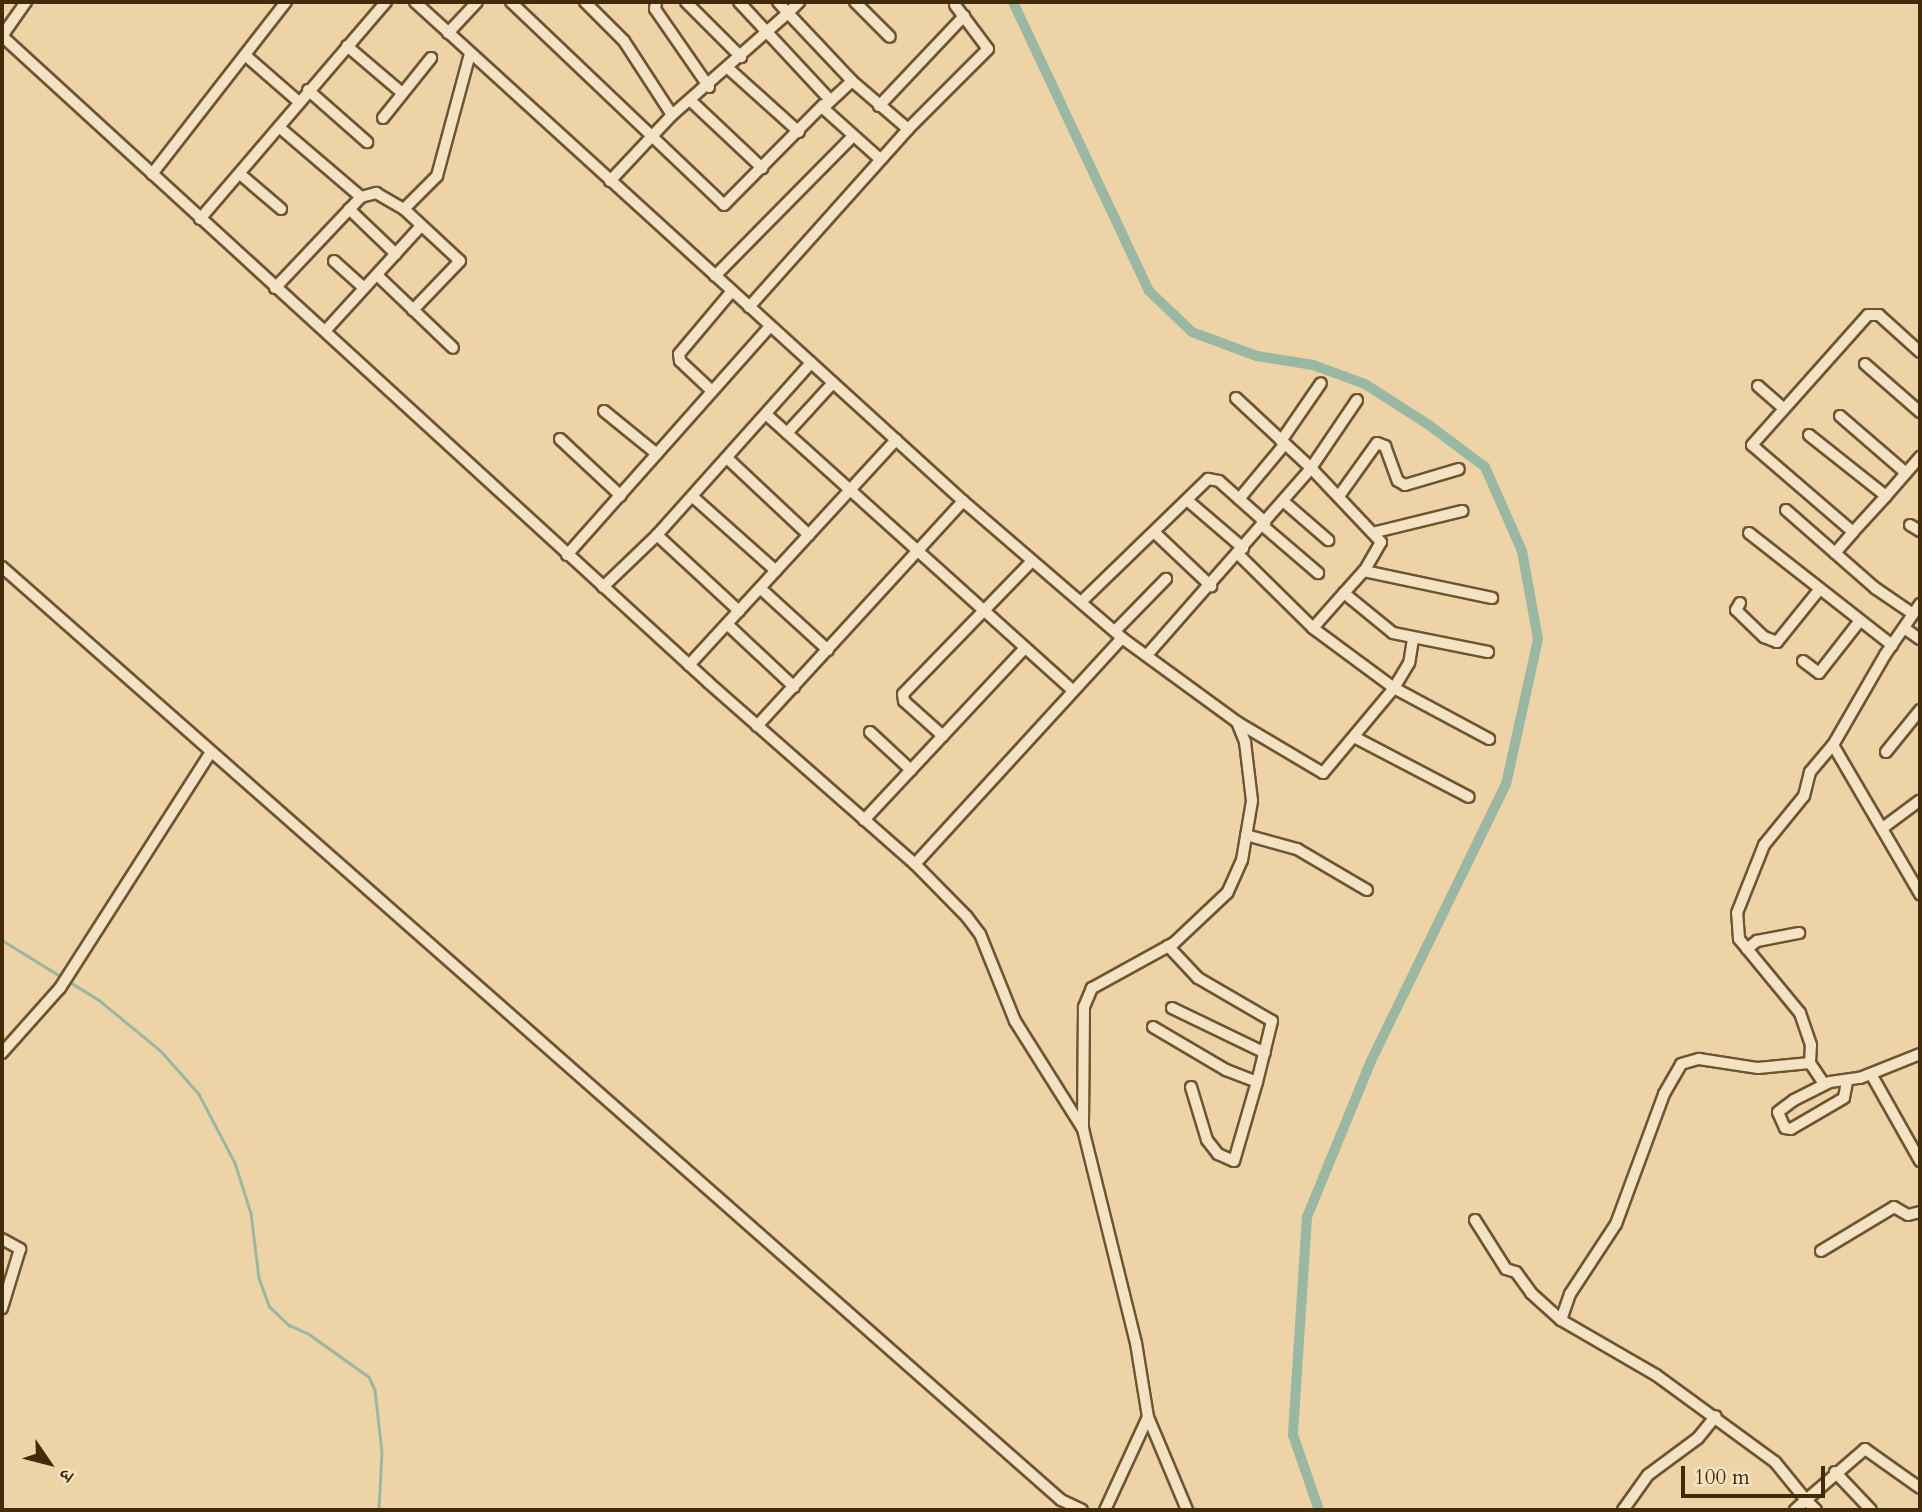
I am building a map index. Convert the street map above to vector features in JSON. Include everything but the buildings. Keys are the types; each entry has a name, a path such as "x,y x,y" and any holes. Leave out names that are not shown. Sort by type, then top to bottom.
{"street":[{"path":"26,2 2,36 275,288 326,330 567,555 915,864 980,934 1015,1021 1083,1129"},
{"path":"152,174 286,2"},
{"path":"200,219 298,101 386,2"},
{"path":"415,2 963,501 1119,635 1237,722 1323,773 1356,738 1394,688 1409,663 1413,639"},
{"path":"448,33 477,2"},
{"path":"511,2 724,205 826,102 852,81"},
{"path":"585,2 624,41 672,114"},
{"path":"656,2 655,9 709,87"},
{"path":"686,2 741,57"},
{"path":"739,2 767,31 852,137 880,159"},
{"path":"778,2 852,81 908,129"},
{"path":"610,181 672,114 709,87 799,2"},
{"path":"855,2 890,37"},
{"path":"749,307 880,159 988,49 955,5"},
{"path":"879,106 964,16"},
{"path":"346,47 401,92"},
{"path":"404,209 437,176 470,54"},
{"path":"245,55 298,101"},
{"path":"383,118 430,58"},
{"path":"729,69 799,132"},
{"path":"308,90 367,142"},
{"path":"691,101 762,168"},
{"path":"279,127 361,197"},
{"path":"715,276 852,137"},
{"path":"240,174 281,209"},
{"path":"275,288 361,197 382,194 404,209 460,264 413,310"},
{"path":"349,209 396,254"},
{"path":"326,330 421,226"},
{"path":"334,261 364,288"},
{"path":"377,275 453,348"},
{"path":"712,391 680,360 679,354 732,292"},
{"path":"1853,532 1752,445 1783,408 1873,313 1920,352"},
{"path":"567,555 770,326"},
{"path":"603,587 657,536 728,460 811,363"},
{"path":"1865,364 1920,412"},
{"path":"787,433 833,383"},
{"path":"1239,499 1283,443 1321,383"},
{"path":"1758,386 1783,408"},
{"path":"1236,398 1376,532 1381,542 1380,552 1313,628"},
{"path":"1147,655 1311,468 1357,400"},
{"path":"604,411 657,454"},
{"path":"768,416 921,551 1071,689"},
{"path":"1840,416 1906,473"},
{"path":"1809,435 1886,496"},
{"path":"560,439 621,496"},
{"path":"689,665 896,440"},
{"path":"1339,496 1377,443 1385,446 1398,481 1405,485 1459,469"},
{"path":"1835,553 1920,457"},
{"path":"728,460 809,534"},
{"path":"1081,603 1212,478 1239,499 1318,573"},
{"path":"693,497 776,570"},
{"path":"1187,500 1313,628 1394,688 1489,739"},
{"path":"757,726 921,551 963,501"},
{"path":"1283,501 1328,540"},
{"path":"1786,510 1835,553 1913,614"},
{"path":"1376,532 1462,511"},
{"path":"1910,525 1920,531"},
{"path":"1154,532 1210,586"},
{"path":"1749,533 1858,622 1892,645"},
{"path":"657,536 739,611"},
{"path":"943,736 904,701 903,694 1032,561"},
{"path":"2,567 1061,1500 1082,1510"},
{"path":"1364,571 1492,598"},
{"path":"915,864 1166,579"},
{"path":"760,587 828,650"},
{"path":"1740,603 1736,610 1764,637 1777,642 1819,590"},
{"path":"1344,593 1393,633 1488,652"},
{"path":"1824,1084 1810,1063 1811,1045 1800,1013 1739,939 1737,913 1749,877 1764,845 1804,796 1810,772 1833,745 1892,645 1920,604"},
{"path":"1803,661 1819,673 1858,622"},
{"path":"727,624 794,687"},
{"path":"1904,628 1920,639"},
{"path":"864,820 1025,648"},
{"path":"1886,752 1920,710"},
{"path":"1187,1510 1148,1417 1136,1343 1083,1129 1084,1007 1092,988 1168,946 1227,892 1242,860 1252,801 1245,742 1237,722"},
{"path":"870,732 911,770"},
{"path":"1356,738 1469,797"},
{"path":"1833,745 1917,883 1920,894"},
{"path":"2,1053 60,988 211,752"},
{"path":"1884,827 1919,801"},
{"path":"1246,835 1297,849 1367,890"},
{"path":"1747,949 1756,941 1799,933"},
{"path":"1168,946 1198,978 1272,1020 1234,1161 1218,1154 1207,1140 1191,1087"},
{"path":"1172,1008 1265,1053"},
{"path":"1153,1027 1226,1070 1257,1082"},
{"path":"1846,1082 1844,1098 1791,1129 1785,1128 1778,1116 1780,1108 1824,1084 1846,1082 1920,1054"},
{"path":"1561,1320 1570,1294 1615,1224 1664,1094 1681,1064 1699,1059 1758,1068 1810,1063"},
{"path":"1871,1074 1920,1161"},
{"path":"1821,1251 1894,1208 1908,1215 1920,1212"},
{"path":"1475,1220 1506,1269 1516,1272 1531,1293 1561,1320 1656,1375 1716,1416 1775,1462 1816,1510"},
{"path":"2,1239 20,1249 2,1308"},
{"path":"1623,1510 1648,1475 1698,1438 1716,1416"},
{"path":"1105,1510 1148,1417"},
{"path":"1795,1510 1860,1451 1871,1449 1920,1488"},
{"path":"1835,1472 1871,1510"}],"waterway":[{"path":"1013,2 1149,291 1192,332 1257,356 1313,365 1365,384 1429,425 1485,467 1522,551 1538,639 1506,784 1371,1061 1307,1217 1293,1435 1319,1510"},
{"path":"2,940 99,1000 161,1051 199,1094 235,1163 251,1213 259,1278 269,1306 289,1325 309,1334 369,1377 375,1390 382,1452 379,1510"}]}
